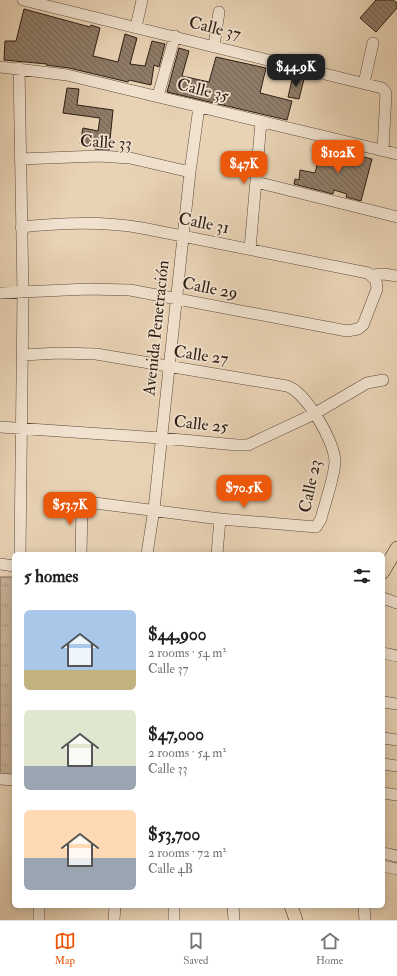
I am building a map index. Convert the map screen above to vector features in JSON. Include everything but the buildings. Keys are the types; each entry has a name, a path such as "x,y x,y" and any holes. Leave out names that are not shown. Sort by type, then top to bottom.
{"main road":[{"path":"385,569 395,555"},
{"path":"293,908 296,920"}],"street":[{"name":"Calle 37","path":"23,0 55,4 136,27 382,88 386,93 383,150"},
{"path":"136,27 142,0"},
{"path":"214,46 219,12"},
{"path":"158,96 175,36"},
{"path":"364,83 373,43"},
{"name":"Calle 35","path":"0,67 19,68 67,75 397,154"},
{"path":"19,68 23,292 20,552"},
{"name":"Avenida Penetración","path":"147,552 154,509 190,172 199,107"},
{"path":"250,250 261,122"},
{"name":"Calle 33","path":"20,158 99,156 130,158 190,172"},
{"path":"256,182 397,217"},
{"name":"Calle 31","path":"21,227 70,223 114,224 368,273 374,278 384,274 397,276"},
{"name":"Calle 29","path":"0,293 108,289 130,290 353,331 363,325 367,317 376,289 374,278"},
{"name":"Calle 27","path":"22,355 59,353 96,354 169,368 287,386 294,388 301,394 314,414"},
{"name":"Calle 25","path":"0,427 161,438 237,445 248,444 314,414 367,383 383,380"},
{"name":"Calle 23","path":"82,552 82,508 84,504 92,502 154,509 220,519 316,527 321,519 335,461 326,434 314,414"},
{"path":"217,552 220,519"},
{"path":"0,564 12,566"},
{"path":"385,599 397,603"},
{"path":"385,653 397,656"},
{"path":"385,702 397,704"},
{"path":"385,738 397,740"},
{"path":"385,764 397,766"},
{"path":"0,779 12,780"},
{"path":"385,794 397,795"},
{"path":"385,853 397,856"},
{"path":"385,866 397,869"},
{"path":"39,920 40,908"},
{"path":"114,920 115,908"},
{"path":"174,908 174,920"},
{"path":"233,908 234,920"},
{"path":"364,908 365,920"}],"green space":[{"path":"0,577 12,577 12,779 0,779"}]}
